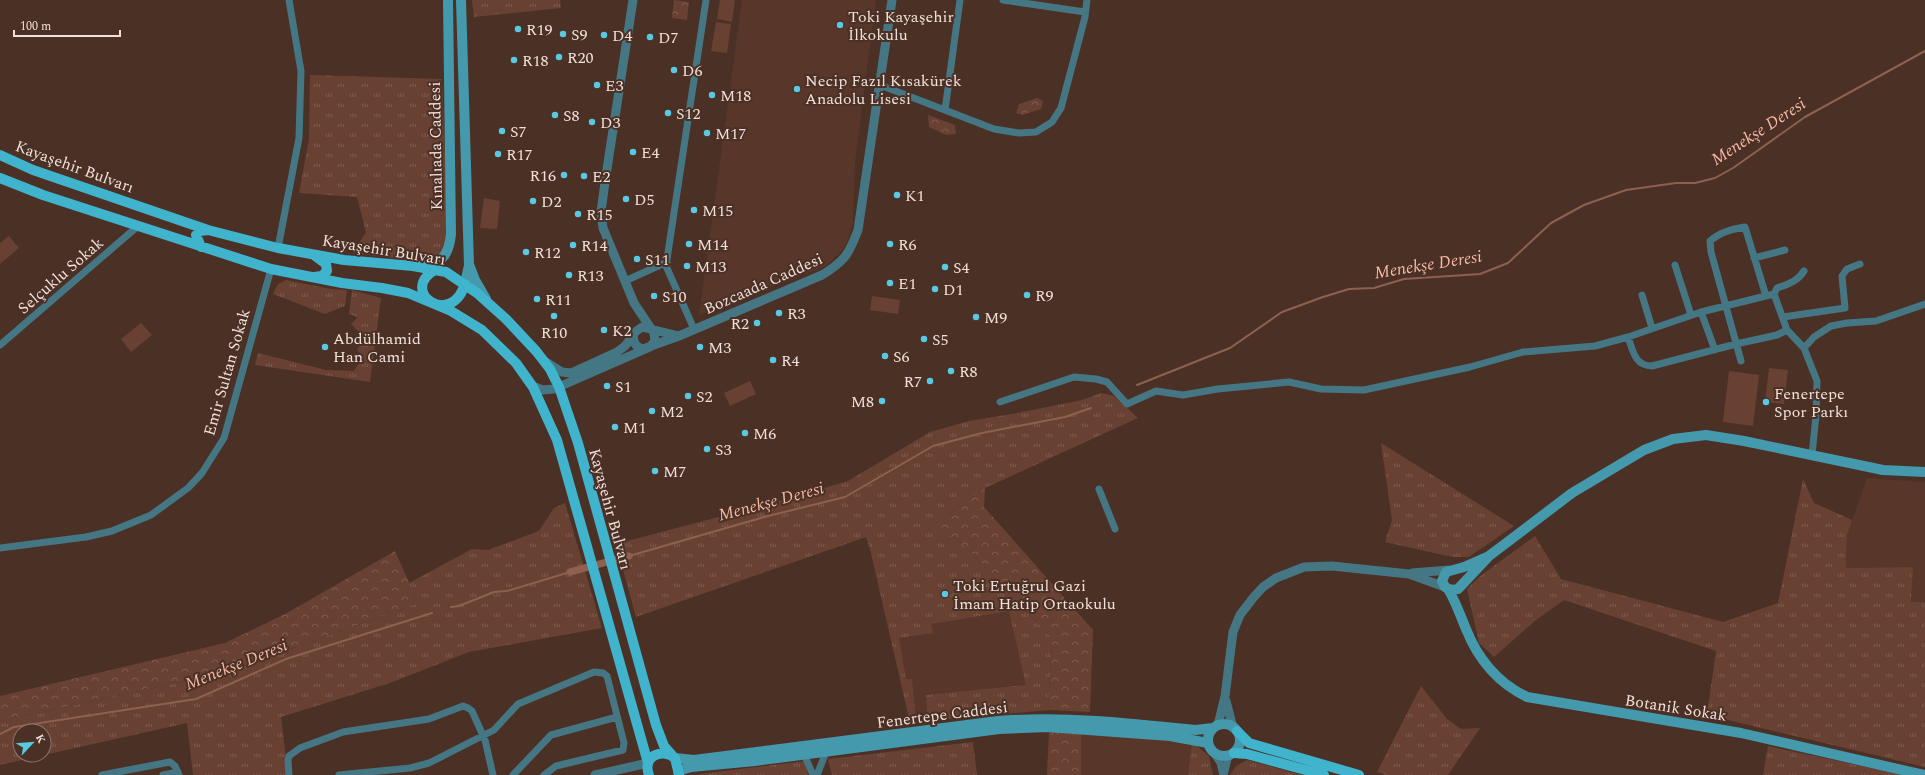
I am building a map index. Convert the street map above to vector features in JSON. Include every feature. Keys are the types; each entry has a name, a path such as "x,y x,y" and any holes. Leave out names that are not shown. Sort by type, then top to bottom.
{"main road":[{"name":"Kınalıada Caddesi","path":"446,256 450,246 451,234 448,0"},
{"name":"Kınalıada Caddesi","path":"461,0 469,265 465,284"},
{"name":"Kayaşehir Bulvarı","path":"0,155 33,170 208,230 278,248 344,260 413,266 446,272 465,284 506,319 544,361 559,387 578,443 648,698 661,739 674,756"},
{"name":"Kayaşehir Bulvarı","path":"0,178 43,195 271,269 308,277 408,293 464,318 482,330 516,363 532,386 555,434 648,763 649,775"},
{"path":"201,247 196,234 200,231 208,230"},
{"path":"308,277 322,276 328,271 326,264 312,254"},
{"path":"413,266 428,266 446,256"},
{"path":"446,256 435,270 427,274 422,282 421,288 423,295 434,304 443,306 451,304 463,292 465,284"},
{"path":"469,265 480,290 490,305"},
{"path":"1488,556 1464,567 1450,570 1443,578 1446,588 1454,590 1462,585 1488,556 1572,493 1644,450 1673,439 1706,435 1883,470 1925,472"},
{"path":"1450,570 1461,574 1462,585"},
{"name":"Botanik Sokak","path":"1462,585 1459,599 1462,618"},
{"name":"Botanik Sokak","path":"1446,588 1455,600 1474,645 1491,671 1505,684 1526,697 1741,733 1924,775"},
{"name":"Fenertepe Caddesi","path":"674,756 694,760 998,721 1037,718 1195,730 1216,726"},
{"path":"1320,771 1249,743 1235,729 1223,724 1216,726 1210,731 1210,747 1221,756 1247,754 1320,771 1359,775"},
{"name":"Fenertepe Caddesi","path":"678,774 691,768 999,729 1047,727 1170,736 1210,747"},
{"path":"1232,754 1239,745 1239,736 1235,729"},
{"path":"648,763 655,754 661,753 674,756 678,774"}],"street":[{"path":"278,248 299,138 300,71 289,0"},
{"path":"632,0 601,212 603,228 625,282 634,303 654,334 655,341 647,348 637,346 633,336"},
{"path":"694,329 666,266 706,0"},
{"name":"Bozcaada Caddesi","path":"559,387 571,380 822,275 837,266 850,250 858,230 892,0"},
{"path":"945,110 960,0"},
{"path":"1003,0 1086,12"},
{"path":"880,85 994,129 1019,133 1036,132 1052,122 1061,108 1086,12 1087,0"},
{"name":"Selçuklu Sokak","path":"0,345 138,226"},
{"path":"1741,361 1727,305 1711,252 1710,241 1716,235 1733,229 1745,228 1766,296"},
{"path":"1754,258 1785,250"},
{"path":"625,282 667,262"},
{"path":"1783,317 1845,308 1842,276 1847,269 1860,264"},
{"path":"1674,265 1691,315"},
{"name":"Emir Sultan Sokak","path":"0,548 86,537 112,531 151,515 188,488 202,473 224,438 271,269"},
{"path":"1804,272 1800,278 1793,283 1777,288 1774,294 1787,330 1804,348 1817,381 1816,415 1812,455"},
{"path":"1000,402 1074,377 1096,379 1107,382 1127,404 1156,391 1183,395 1218,389 1289,382 1321,389 1364,390 1470,367 1524,352 1595,346 1628,337 1701,312 1774,294"},
{"path":"1642,295 1652,328"},
{"path":"1804,348 1814,337 1831,326 1847,323 1876,321 1925,304"},
{"path":"1701,312 1715,350"},
{"path":"544,361 562,372 572,373 617,352 625,346 639,328 649,328 679,336"},
{"path":"1628,337 1638,362 1644,366 1652,366 1777,335 1787,330"},
{"path":"565,404 567,389 571,380"},
{"path":"532,386 546,390 559,387"},
{"path":"1099,489 1115,529"},
{"path":"1216,726 1225,696 1233,632 1240,615 1253,598 1263,587 1276,578 1304,567 1319,566 1409,574 1450,570"},
{"path":"1409,574 1446,588"},
{"path":"339,775 421,766 494,730 518,704 594,672 603,672 607,676 624,743 623,750 556,766 544,775"},
{"path":"1225,696 1227,707 1235,729"},
{"path":"289,775 289,756 300,748 343,732 429,719 459,707 468,708 472,711 483,736 493,775"},
{"path":"514,775 551,735 617,717"},
{"path":"1210,747 1220,762 1223,775"},
{"path":"817,775 826,752"},
{"path":"804,754 813,775"},
{"path":"1223,775 1232,754"},
{"path":"102,775 170,762 173,763 178,774 163,775"},
{"path":"595,775 648,763"}],"shaded area":[{"path":"742,0 876,0 855,162 853,223 844,248 826,266 699,315"},
{"path":"1867,478 1925,482 1925,602 1911,602 1913,567 1846,568 1847,534"},
{"name":"Toki Ertuğrul Gazi İmam Hatip Ortaokulu","path":"928,529 1052,638 1048,710 1030,710 910,723 880,542"},
{"path":"1081,734 1192,742 1188,775 1081,775"}],"green space":[{"path":"472,0 560,0 561,8 474,17"},
{"path":"674,0 689,2 687,20 672,18"},
{"path":"720,0 735,0 732,22 717,19"},
{"path":"716,22 731,24 727,53 711,51"},
{"path":"310,75 442,79 447,208 445,248 438,256 408,260 353,253 366,232 357,197 299,193 309,139"},
{"path":"1037,98 1043,101 1041,109 1022,115 1016,113 1019,104"},
{"path":"928,115 955,125 956,134 946,135 929,127"},
{"path":"484,198 500,201 497,229 480,228"},
{"path":"9,236 19,248 0,264 0,243"},
{"path":"286,280 331,289 347,290 345,306 325,314 273,294 278,284"},
{"path":"352,290 381,298 370,382 255,365 258,353 326,370 354,371 363,356 357,350 364,337 351,324 357,318 349,314"},
{"path":"872,296 900,300 898,314 870,310"},
{"path":"141,323 152,335 131,352 121,339"},
{"path":"1769,368 1788,370 1784,404 1765,402"},
{"path":"1729,371 1759,375 1753,426 1723,422"},
{"path":"750,381 756,394 730,406 724,393"},
{"path":"1101,393 1114,396 1138,418 985,488 928,529 937,529 958,539 1052,638 1048,710 928,721 926,695 1026,685 1009,611 931,624 933,633 899,638 906,679 912,679 916,722 910,723 866,537 636,617 616,544 787,499 848,481 930,432 969,421 1082,400"},
{"path":"1381,443 1514,526 1469,557 1452,557 1385,542 1392,520"},
{"path":"1803,479 1814,503 1852,520 1847,535 1846,568 1913,567 1911,602 1925,602 1925,767 1707,715 1716,651 1564,600 1536,620 1494,657 1479,643 1467,589 1479,577 1535,536 1561,579 1723,622 1778,603"},
{"path":"985,488 984,507 1093,630 1090,712 1048,710 1052,638 958,539 937,529 928,529"},
{"path":"565,503 602,628 469,652 390,683 281,717 288,775 193,775 187,723 52,753 52,723 12,723 12,762 0,765 0,721 228,672 418,603 409,583 472,549 488,550 539,531 554,508"},
{"path":"395,551 418,603 228,672 0,721 0,696 225,643 287,613"},
{"path":"1421,686 1447,719 1461,729 1480,728 1448,775 1386,775 1377,772"},
{"path":"1049,732 1081,734 1081,775 1047,775"},
{"path":"973,742 977,775 832,775 828,759"},
{"path":"1192,742 1209,756 1213,775 1188,775"},
{"path":"1768,746 1904,775 1763,775"},
{"path":"1247,760 1302,775 1230,775 1236,766"},
{"path":"805,761 808,775 699,775 700,774"}],"waterway":[{"name":"Menekşe Deresi","path":"1137,385 1230,348 1282,312 1323,297 1349,289 1374,288 1404,279 1480,274 1508,263 1551,223 1584,205 1626,190 1676,183 1695,183 1715,178 1733,168 1805,117 1925,51"},
{"name":"Menekşe Deresi","path":"629,556 768,516 845,497 933,446 982,433 1065,417 1091,408"},
{"name":"Menekşe Deresi","path":"570,572 629,556"},
{"name":"Menekşe Deresi","path":"451,607 459,606 494,592 507,591 570,572"},
{"name":"Menekşe Deresi","path":"0,734 14,727 196,699 286,659 432,613"}],"place":[{"name":"Toki Kayaşehir İlkokulu","path":"840,25"},
{"name":"R19","path":"518,29"},
{"name":"S9","path":"563,34"},
{"name":"D4","path":"604,35"},
{"name":"D7","path":"650,37"},
{"name":"R20","path":"559,57"},
{"name":"R18","path":"514,60"},
{"name":"D6","path":"674,70"},
{"name":"E3","path":"597,85"},
{"name":"Necip Fazıl Kısakürek Anadolu Lisesi","path":"797,89"},
{"name":"M18","path":"712,95"},
{"name":"S12","path":"668,113"},
{"name":"S8","path":"555,115"},
{"name":"D3","path":"592,122"},
{"name":"S7","path":"502,131"},
{"name":"M17","path":"707,133"},
{"name":"E4","path":"633,152"},
{"name":"R17","path":"498,154"},
{"name":"R16","path":"564,175"},
{"name":"E2","path":"584,176"},
{"name":"K1","path":"897,195"},
{"name":"D5","path":"626,199"},
{"name":"D2","path":"533,201"},
{"name":"M15","path":"694,210"},
{"name":"R15","path":"578,214"},
{"name":"M14","path":"689,244"},
{"name":"R6","path":"890,244"},
{"name":"R14","path":"573,245"},
{"name":"R12","path":"526,252"},
{"name":"S11","path":"637,259"},
{"name":"M13","path":"687,266"},
{"name":"S4","path":"945,267"},
{"name":"R13","path":"569,275"},
{"name":"E1","path":"890,283"},
{"name":"D1","path":"935,289"},
{"name":"R9","path":"1027,295"},
{"name":"S10","path":"654,296"},
{"name":"R11","path":"537,299"},
{"name":"R3","path":"779,313"},
{"name":"R10","path":"554,316"},
{"name":"M9","path":"976,317"},
{"name":"R2","path":"757,323"},
{"name":"K2","path":"604,330"},
{"name":"S5","path":"924,339"},
{"name":"Abdülhamid Han Cami","path":"325,347"},
{"name":"M3","path":"700,347"},
{"name":"S6","path":"885,356"},
{"name":"R4","path":"773,360"},
{"name":"R8","path":"951,371"},
{"name":"R7","path":"930,381"},
{"name":"S1","path":"607,386"},
{"name":"S2","path":"688,396"},
{"name":"M8","path":"882,401"},
{"name":"Fenertepe Spor Parkı","path":"1766,402"},
{"name":"M2","path":"652,411"},
{"name":"M1","path":"615,427"},
{"name":"M6","path":"745,433"},
{"name":"S3","path":"707,449"},
{"name":"M7","path":"655,471"},
{"name":"Toki Ertuğrul Gazi İmam Hatip Ortaokulu","path":"945,594"}]}
